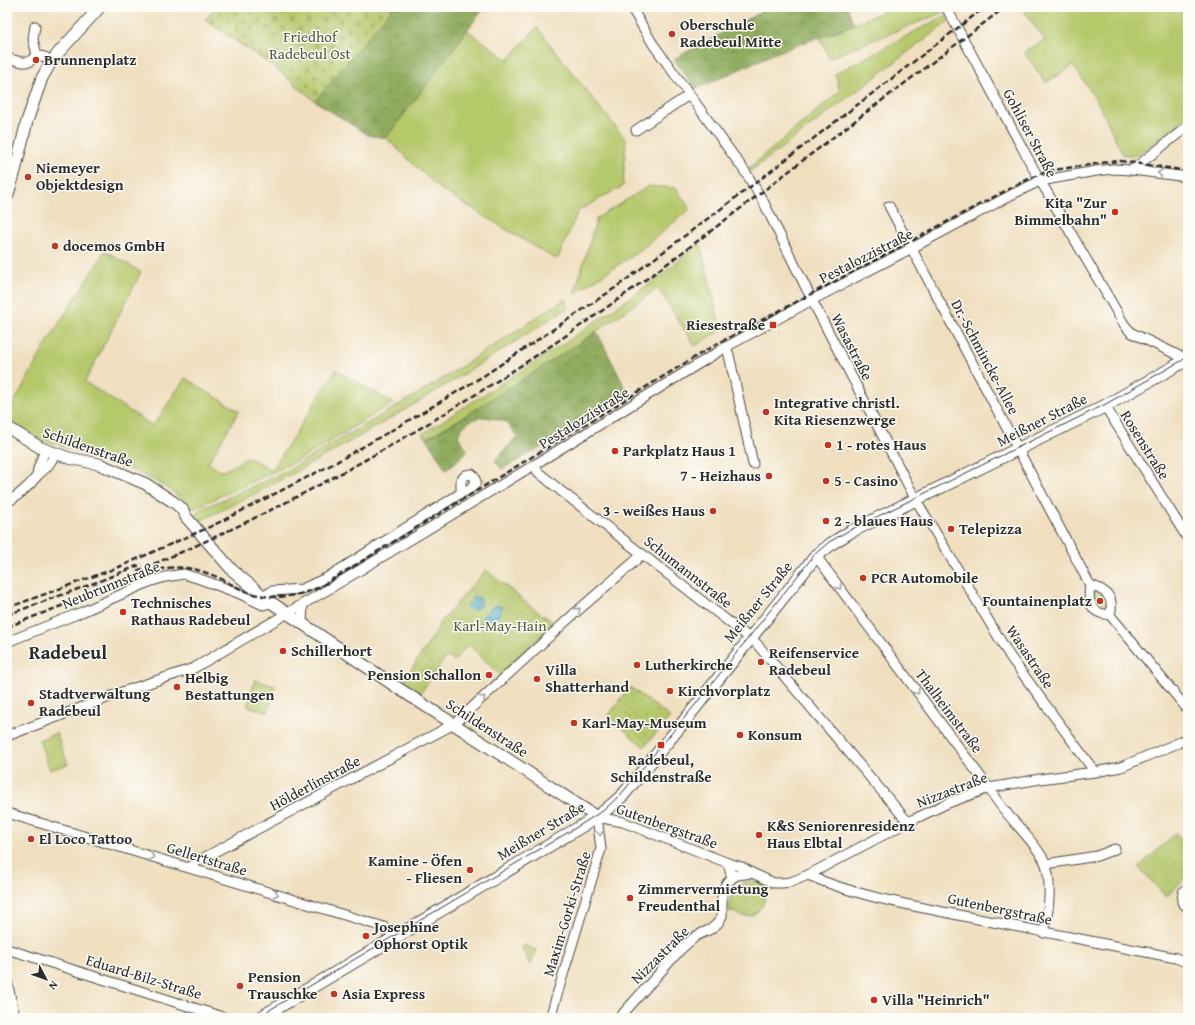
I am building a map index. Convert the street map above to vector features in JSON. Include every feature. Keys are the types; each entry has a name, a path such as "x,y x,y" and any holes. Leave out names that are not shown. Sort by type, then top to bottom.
{"main road":[{"name":"Meißner Straße","path":"261,1018 597,816 613,804 623,795 679,728 816,556 838,539 1105,406 1188,360"}],"street":[{"path":"7,197 36,93 42,78 51,62 100,7"},
{"name":"Wasastraße","path":"632,7 653,44 746,173 763,201 812,300 916,500 1011,658 1095,772"},
{"name":"Gohliser Straße","path":"950,9 1040,181 1128,329 1132,333 1188,360"},
{"path":"35,26 33,39 37,55"},
{"path":"37,55 45,57 51,62"},
{"path":"10,59 29,62 37,55"},
{"path":"636,130 689,95"},
{"path":"1132,170 1188,126"},
{"name":"Pestalozzistraße","path":"7,736 194,668 534,465 726,347 812,300 1040,181 1113,169 1188,177"},
{"name":"Dr.-Schmincke-Allee","path":"889,206 1090,585 1088,597 1092,606 1099,613 1110,615 1188,710"},
{"path":"726,347 753,464"},
{"name":"Rosenstraße","path":"1105,406 1188,539"},
{"name":"Schildenstraße","path":"7,427 18,435 50,452 69,458 99,464 146,484 175,503 182,509 186,517 232,570 267,598 401,690 597,816"},
{"path":"7,502 15,498 28,487 45,469 52,460 50,452"},
{"name":"Schumannstraße","path":"534,465 538,472 756,643 908,822"},
{"name":"Neubrunnstraße","path":"7,642 82,612 149,582 165,577 184,574 216,584 264,605 267,604 268,593 272,591 302,589 328,576 461,493"},
{"name":"Hölderlinstraße","path":"190,868 194,863 454,724 642,554"},
{"name":"Thalheimstraße","path":"816,556 989,788 996,800 1035,847 1046,864 1050,888 1049,906 1044,933"},
{"path":"1090,585 1101,588 1109,596 1112,603 1110,615"},
{"path":"302,623 303,604"},
{"name":"Nizzastraße","path":"752,873 774,883 791,882 808,875 908,822 948,803 989,788 1121,767 1178,743 1188,737"},
{"name":"Gellertstraße","path":"7,813 384,927 394,938"},
{"name":"Maxim-Gorki-Straße","path":"550,1018 601,849 597,816"},
{"name":"Gutenbergstraße","path":"597,816 623,822 742,867 752,873"},
{"path":"1046,864 1098,856 1115,849"},
{"name":"Gutenbergstraße","path":"728,862 732,878"},
{"path":"732,878 752,873"},
{"name":"Gutenbergstraße","path":"808,875 826,884 851,891 1044,933 1176,958 1188,963"},
{"name":"Nizzastraße","path":"619,1018 681,949 696,936 711,929 718,923 722,916 722,892 726,884 732,878"},
{"path":"1188,888 1183,892 1182,902 1188,908"},
{"name":"Eduard-Bilz-Straße","path":"7,949 226,1018"},
{"path":"7,981 15,1018"}],"green space":[{"name":"Friedhof Radebeul Ost","path":"216,7 393,7 315,101 273,66 205,20"},
{"path":"393,7 485,7 386,138 368,135 315,101"},
{"path":"770,7 847,7 854,24 773,54 696,89 674,59"},
{"path":"893,7 942,7 944,12 829,58 820,38"},
{"path":"1027,7 1188,7 1188,117 1137,155 1123,155 1099,104 1073,65 1046,83 1024,52 1045,40 1023,10"},
{"path":"946,15 949,21 751,171 749,168 840,91 835,74"},
{"path":"537,27 626,140 623,186 578,211 558,258 553,258 440,189 386,138 467,30 508,60"},
{"path":"649,186 676,188 690,209 638,252 574,294 597,218"},
{"path":"700,243 721,330 695,346 658,288 516,385 427,438 422,434 560,346 654,281"},
{"path":"105,251 141,272 85,382 153,426 185,378 239,411 208,463 220,471 226,470 247,458 252,459 272,470 336,370 393,403 306,456 192,509 171,490 146,476 108,460 38,439 7,419 7,415 48,341"},
{"path":"565,299 569,307 433,393 294,473 246,498 198,522 194,517 199,510 285,472 436,383"},
{"path":"597,332 628,394 542,447 502,469 495,461 517,436 505,421 486,417 475,419 464,425 458,436 468,451 446,470 427,438 456,422"},
{"name":"Karl-May-Hain","path":"486,570 533,608 555,623 500,675 468,644 455,660 446,657 420,694 403,682 439,627 438,625"},
{"path":"1097,591 1104,596 1109,609 1104,611 1097,605 1093,592"},
{"path":"255,680 275,686 268,712 247,706"},
{"path":"630,687 670,717 644,747 608,716"},
{"path":"56,733 68,764 50,770 39,740"},
{"path":"1176,833 1188,847 1188,876 1166,897 1139,867"},
{"path":"750,881 758,882 764,885 763,904 753,915 741,916 730,911 730,894 734,887"},
{"path":"524,945 536,950 531,965 529,964 525,953 522,950"}],"water":[{"path":"472,598 480,598 480,606 470,610 466,606 467,604 472,603"},
{"path":"498,605 502,607 502,610 495,621 484,629 480,624 483,617 489,610"}],"tram line":[{"path":"256,1018 604,810 621,794 695,705 815,554 829,542 848,531 1104,405 1188,357"}],"railway":[{"path":"7,608 119,567 214,525 333,464 485,375 615,288 758,181 985,7"},
{"path":"137,571 209,540 306,492 392,445 517,368 589,320 679,255 1005,7"},
{"path":"7,627 160,569 190,568 219,578 247,592 262,596 287,596 318,588 713,346 1020,183 1047,171 1121,161 1188,171"},
{"path":"7,615 142,564"}],"place":[{"name":"Oberschule Radebeul Mitte","path":"672,34"},
{"name":"Brunnenplatz","path":"36,60"},
{"name":"Niemeyer Objektdesign","path":"28,177"},
{"name":"Kita \"Zur Bimmelbahn\"","path":"1115,212"},
{"name":"docemos GmbH","path":"55,246"},
{"name":"Riesestraße","path":"773,325"},
{"name":"Integrative christl. Kita Riesenzwerge","path":"766,412"},
{"name":"1 - rotes Haus","path":"828,445"},
{"name":"Parkplatz Haus 1","path":"615,451"},
{"name":"7 - Heizhaus","path":"769,476"},
{"name":"5 - Casino","path":"826,481"},
{"name":"3 - weißes Haus","path":"713,511"},
{"name":"2 - blaues Haus","path":"826,521"},
{"name":"Telepizza","path":"951,529"},
{"name":"PCR Automobile","path":"863,578"},
{"name":"Fountainenplatz","path":"1100,601"},
{"name":"Technisches Rathaus Radebeul","path":"123,612"},
{"name":"Schillerhort","path":"283,651"},
{"name":"Reifenservice Radebeul","path":"761,662"},
{"name":"Lutherkirche","path":"637,665"},
{"name":"Pension Schallon","path":"489,675"},
{"name":"Villa Shatterhand","path":"537,679"},
{"name":"Helbig Bestattungen","path":"177,687"},
{"name":"Kirchvorplatz","path":"670,691"},
{"name":"Stadtverwaltung Radebeul","path":"31,703"},
{"name":"Karl-May-Museum","path":"574,723"},
{"name":"Konsum","path":"740,735"},
{"name":"Radebeul, Schildenstraße","path":"661,745"},
{"name":"K&S Seniorenresidenz Haus Elbtal","path":"759,835"},
{"name":"El Loco Tattoo","path":"31,839"},
{"name":"Kamine - Öfen - Fliesen","path":"470,870"},
{"name":"Zimmervermietung Freudenthal","path":"630,898"},
{"name":"Josephine Ophorst Optik","path":"366,936"},
{"name":"Pension Trauschke","path":"240,986"},
{"name":"Asia Express","path":"334,994"},
{"name":"Villa \"Heinrich\"","path":"874,1000"}],"district":[{"name":"Radebeul","path":"68,652"}]}
